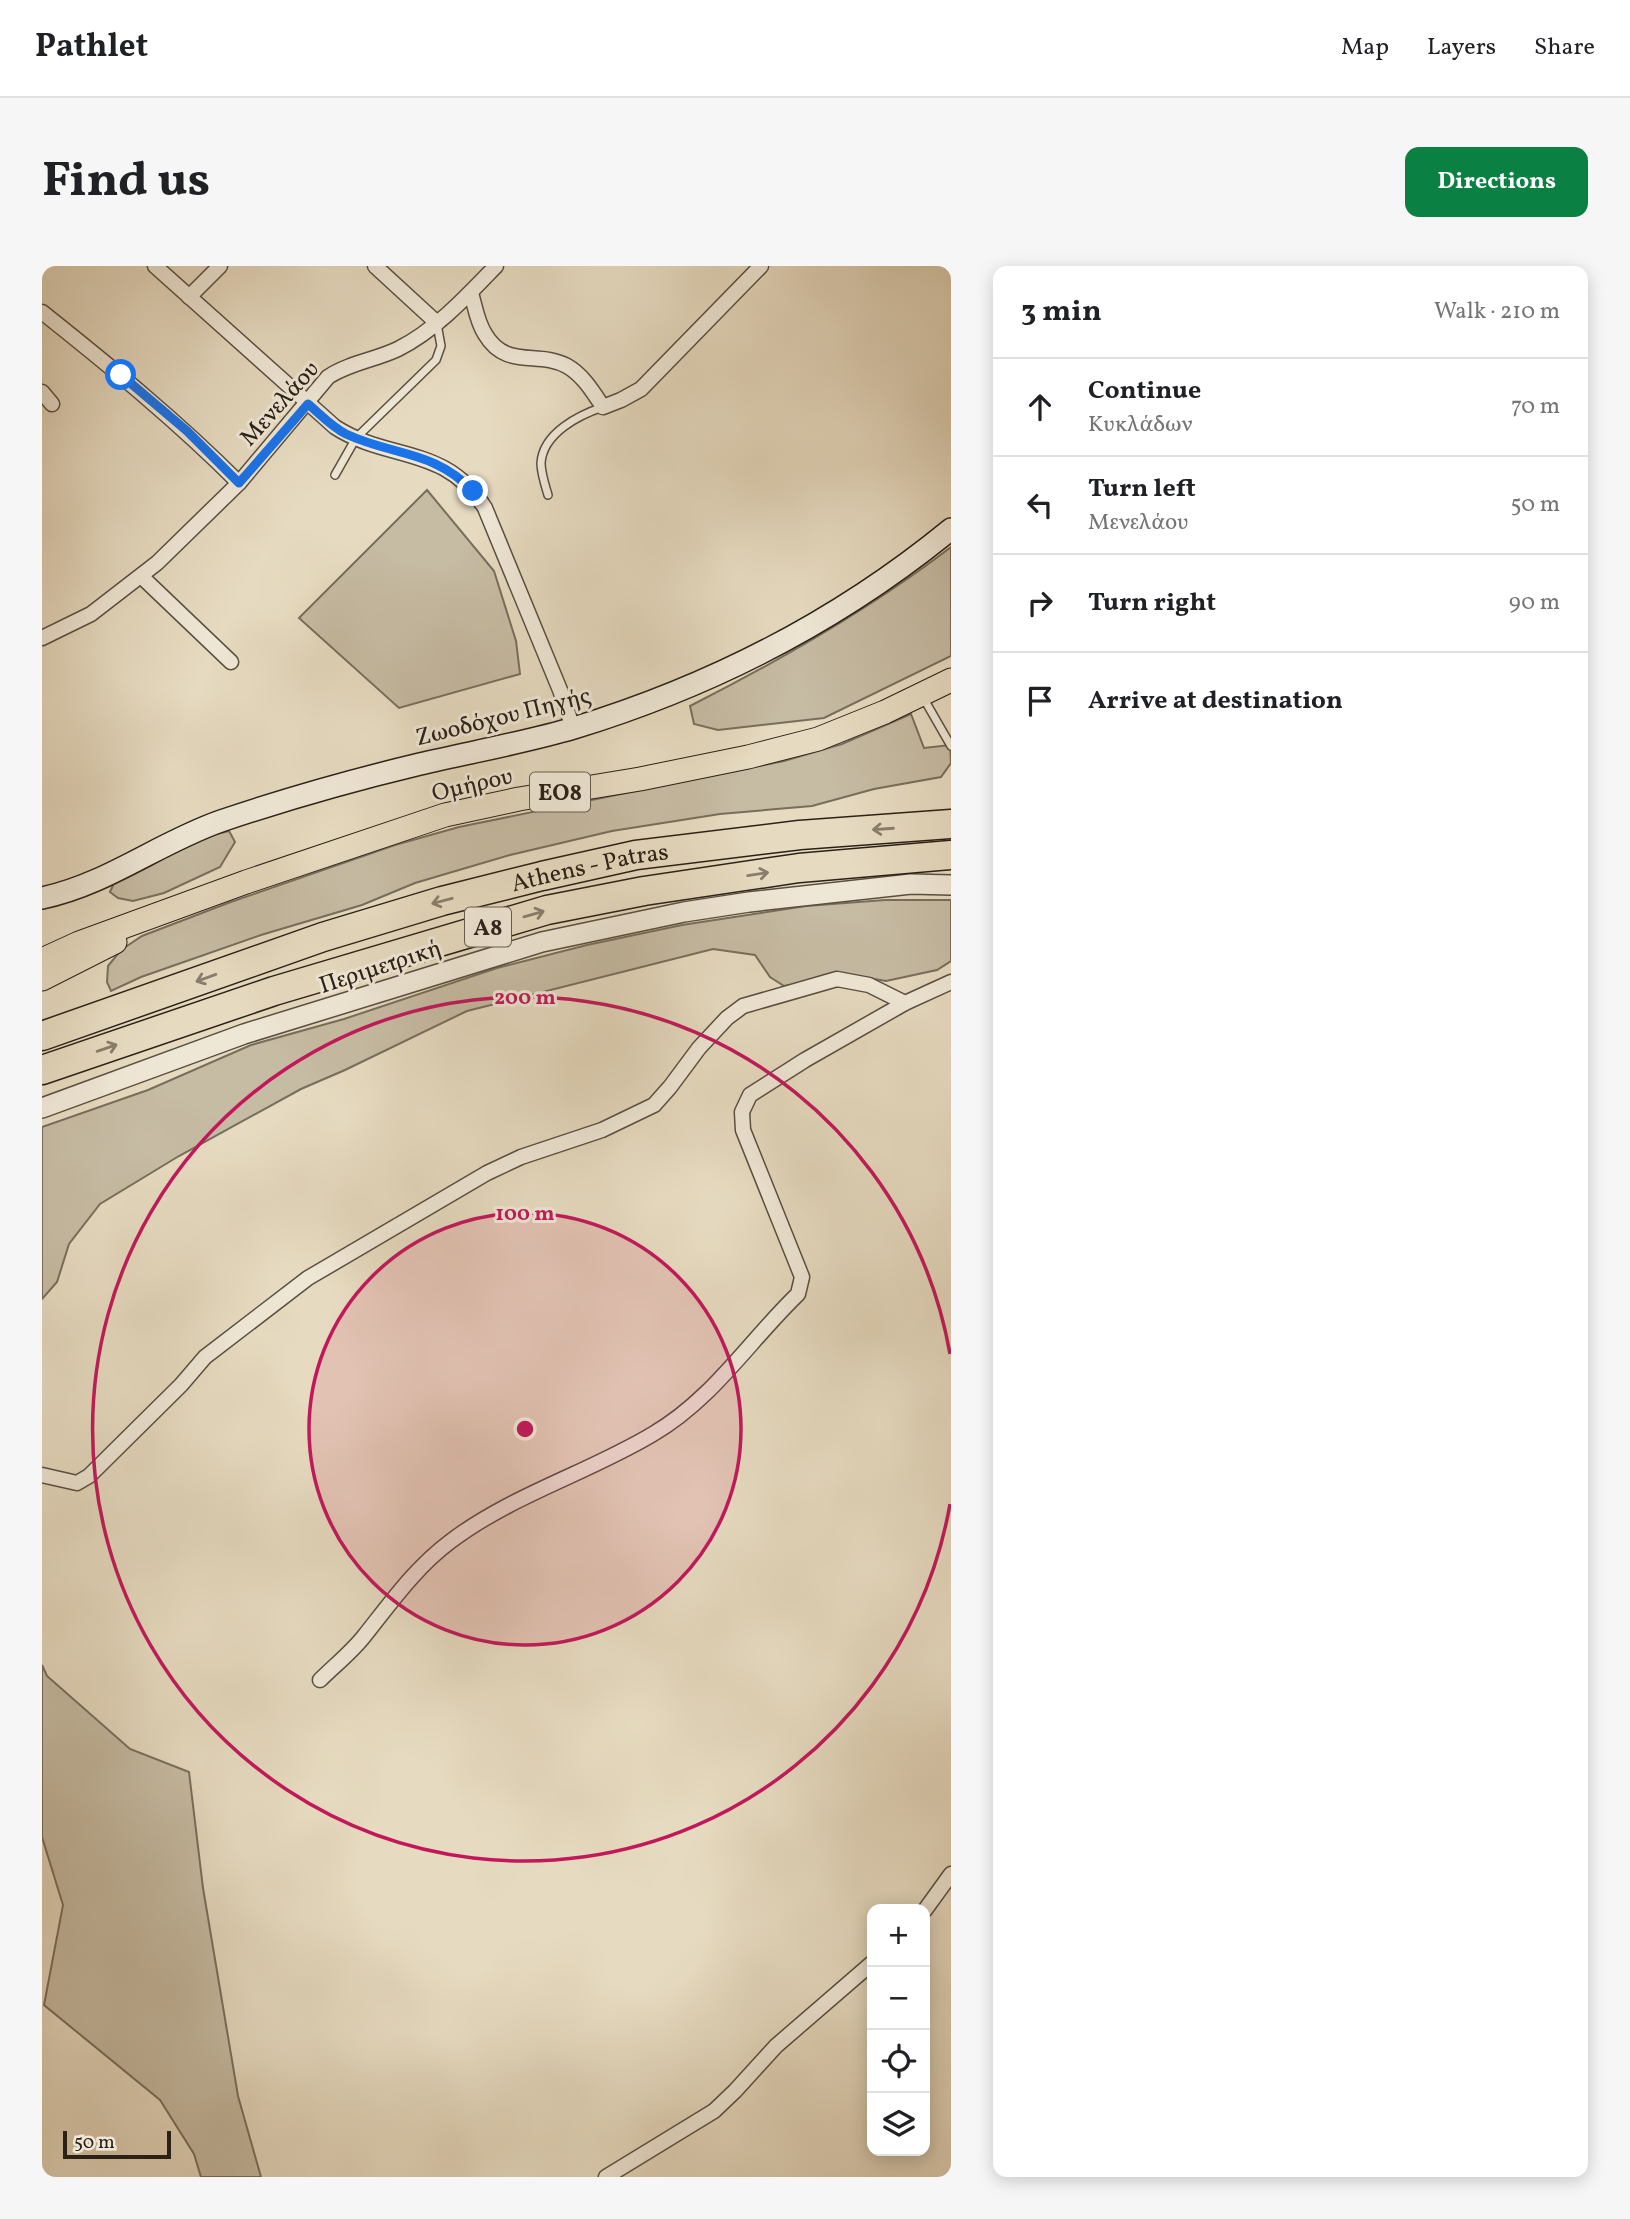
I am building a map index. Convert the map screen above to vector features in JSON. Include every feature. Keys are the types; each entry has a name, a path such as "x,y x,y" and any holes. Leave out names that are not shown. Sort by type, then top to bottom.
{"highway":[{"name":"Athens - Patras","path":"42,1036 323,937 442,901 542,876 649,853 800,835 951,824"},
{"name":"Athens - Patras","path":"42,1070 274,991 547,910 644,891 799,868 951,855"}],"main road":[{"name":"Ζωοδόχου Πηγής","path":"42,898 74,890 104,878 220,821 360,780 573,728 700,684 751,659 884,580 951,529"},
{"name":"Ομήρου","path":"45,958 246,881 445,815 519,799 654,776 807,742 922,695 951,680"},
{"name":"Ομήρου","path":"42,979 85,959 170,911"}],"street":[{"path":"155,266 335,427 356,438 432,461 459,478 473,491 485,509 561,690 573,728"},
{"path":"189,297 220,266"},
{"path":"375,266 437,323"},
{"name":"Μενελάου","path":"42,638 91,614 142,577 239,483 308,404 316,389 338,370 398,349 416,339 471,293 496,266"},
{"path":"471,293 481,327 495,347 509,356 567,366 587,384 603,407 621,401 641,389 761,266"},
{"path":"42,312 187,431 239,483"},
{"path":"42,392 52,404"},
{"path":"142,577 231,662"},
{"name":"Περιμετρική","path":"42,1108 244,1034 542,942 684,912 749,902 911,884 951,885"},
{"path":"42,1475 77,1483 89,1476 181,1385 205,1357 308,1278 487,1173 521,1157 602,1130 654,1105 699,1048 727,1018 743,1006 837,979 869,985 905,1003"},
{"path":"320,1680 364,1637 422,1566 451,1541 482,1520 636,1444 674,1420 728,1373 798,1294 802,1277 743,1130 742,1112 750,1096 905,1003 951,982"},
{"path":"929,1904 951,1874"},
{"path":"606,2177 714,2111 776,2046 867,1967"}],"lane":[{"path":"335,475 356,438 436,360 441,346 437,323"},
{"path":"548,495 541,465 542,456 549,443 576,418 603,407"},
{"path":"922,695 951,746"}],"shaded area":[{"path":"427,490 494,571 516,641 520,674 399,708 299,618"},
{"path":"951,547 951,656 824,718 718,730 694,724 690,706 824,632 889,592"},
{"path":"911,714 924,748 950,745 951,763 941,777 874,789 812,806 720,814 612,831 510,855 415,883 362,905 261,935 141,977 111,991 107,982 108,966 121,950 142,936 395,845 459,827 784,761 842,744"},
{"path":"229,831 235,842 220,867 164,893 133,901 118,898 110,892 114,883 200,838"},
{"path":"885,900 951,900 951,961 937,970 886,981 851,975 784,986 770,977 755,955 713,949 467,1011 301,1089 179,1156 100,1204 69,1244 57,1282 42,1299 42,1127 148,1090 251,1045 344,1019 497,968 682,925 806,906"},
{"path":"42,1665 47,1676 130,1749 189,1772 203,1888 238,2096 261,2177 201,2177 194,2154 160,2100 44,2005 63,1905 42,1837"}],"route":[{"path":"121,375 187,431 239,483 308,404 343,432 432,461 459,478 473,491"}]}
